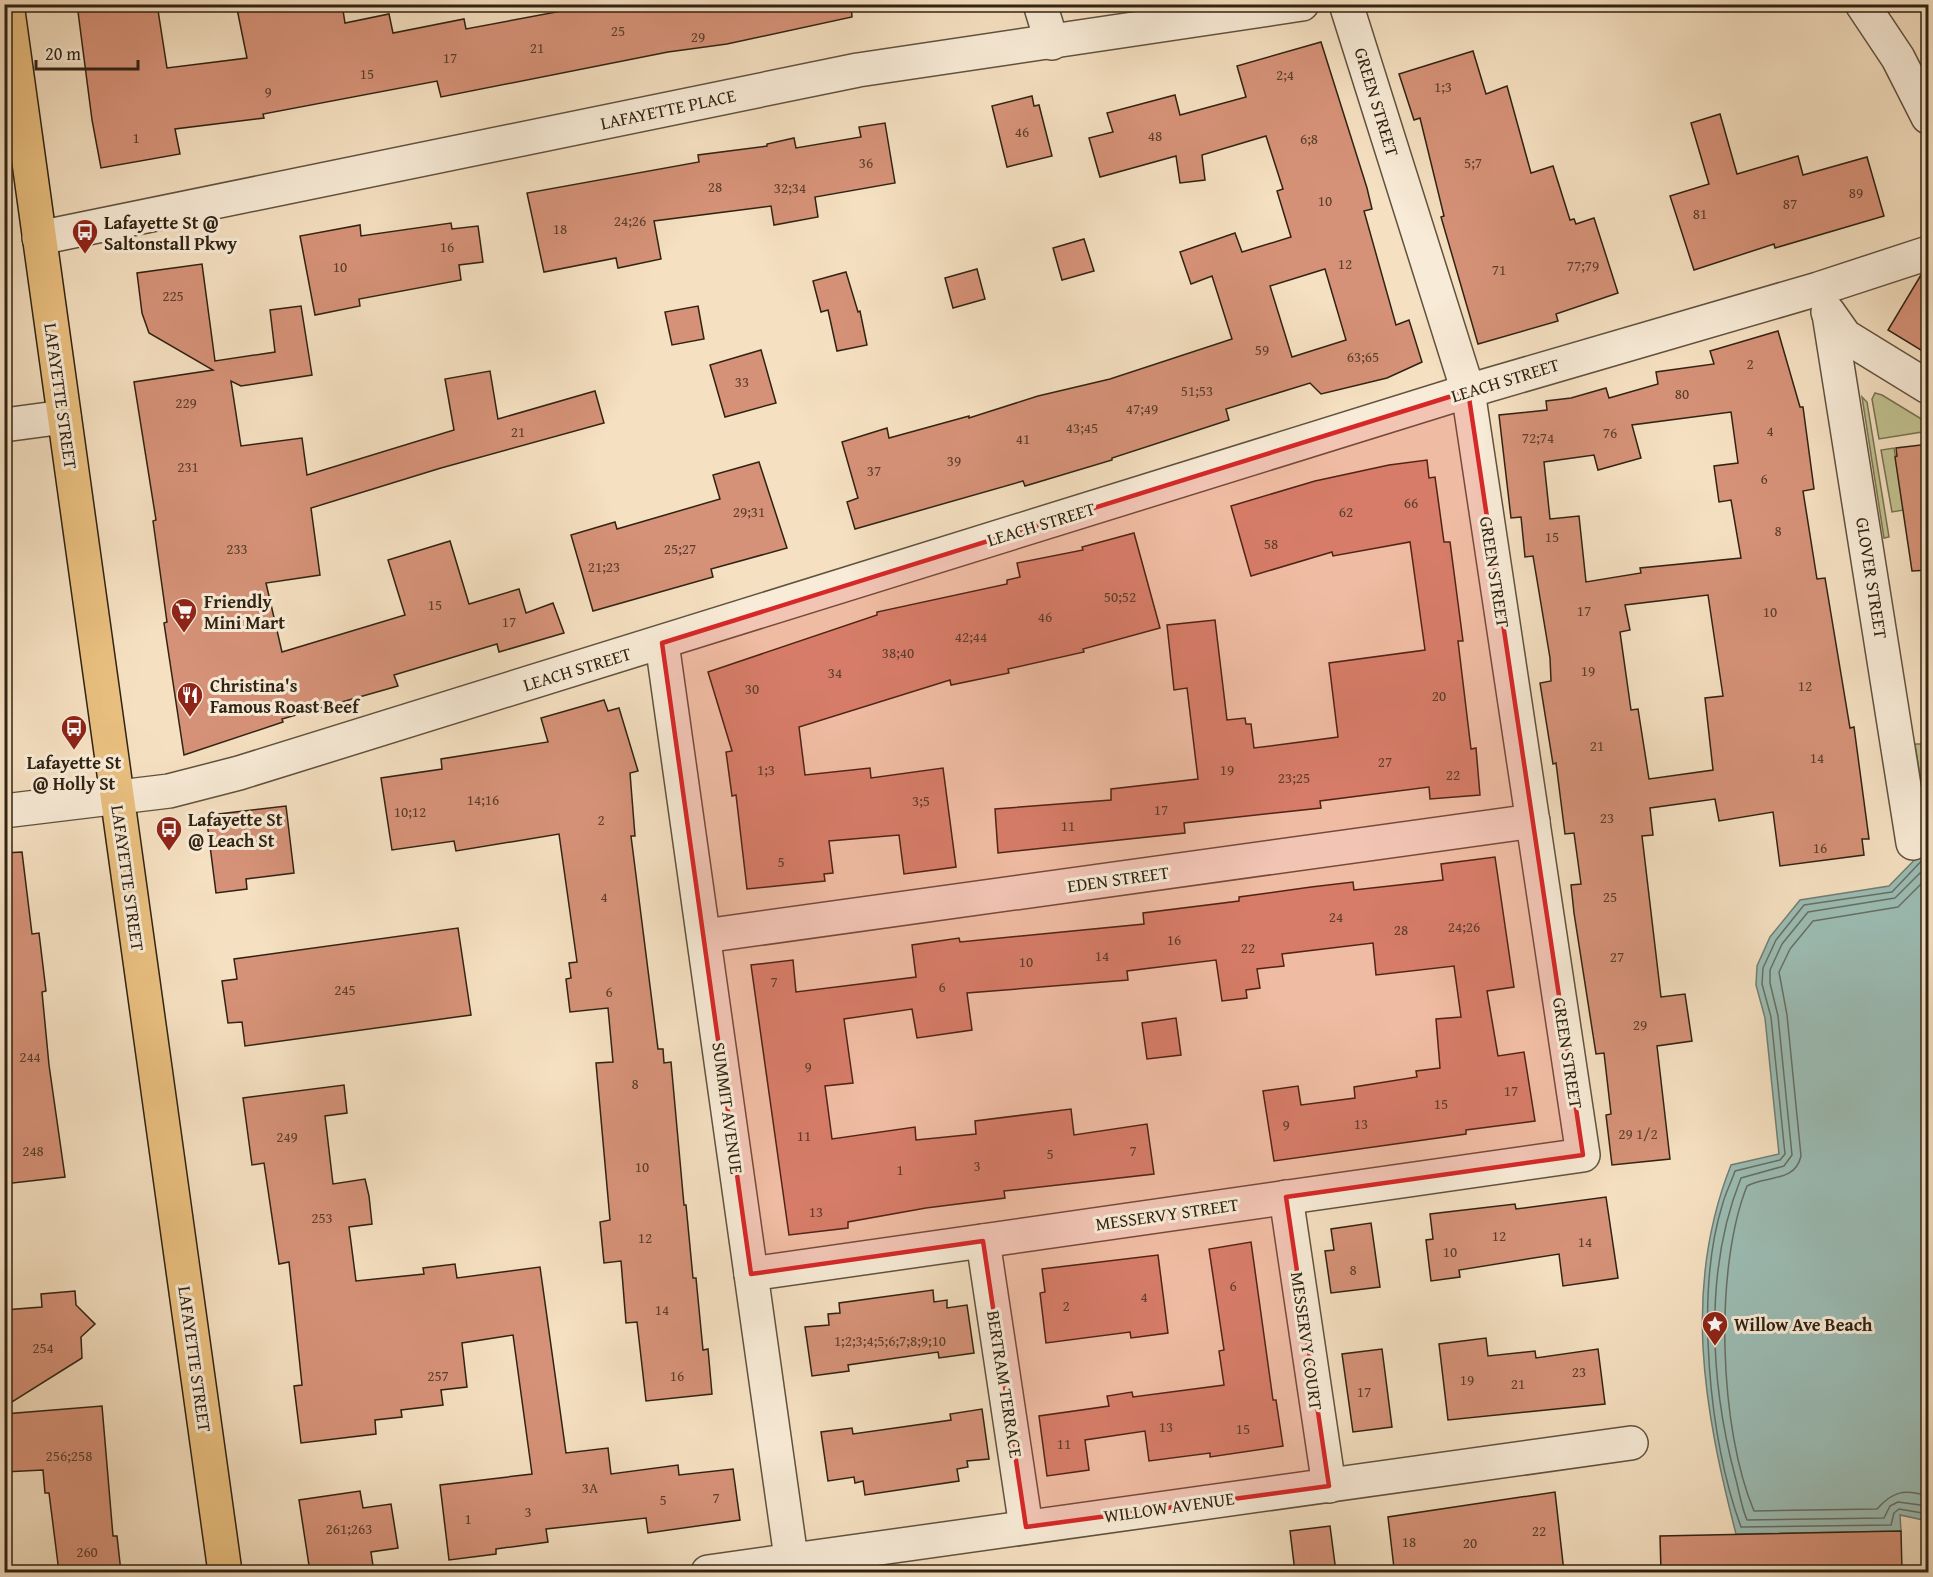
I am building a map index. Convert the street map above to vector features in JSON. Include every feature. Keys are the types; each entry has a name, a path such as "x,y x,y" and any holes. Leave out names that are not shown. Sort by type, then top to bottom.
{"highway":[{"name":"LAFAYETTE STREET","path":"7,4 225,1572"}],"street":[{"path":"1040,4 1052,43"},
{"name":"LAFAYETTE PLACE","path":"39,238 818,78 1052,43 1172,15 1302,4"},
{"name":"GREEN STREET","path":"1346,4 1468,391 1583,1155"},
{"path":"1862,4 1898,58 1929,117"},
{"path":"1929,253 1823,301 1845,336 1929,387"},
{"name":"LEACH STREET","path":"4,811 117,795 162,792 209,782 1468,391 1823,301"},
{"name":"GLOVER STREET","path":"1823,301 1913,843"},
{"path":"4,425 64,417"},
{"name":"SUMMIT AVENUE","path":"662,643 792,1566"},
{"name":"EDEN STREET","path":"704,936 1533,821"},
{"name":"MESSERVY STREET","path":"751,1275 1583,1155"},
{"name":"MESSERVY COURT","path":"1286,1197 1329,1486"},
{"name":"BERTRAM TERRACE","path":"983,1241 1026,1527"},
{"name":"WILLOW AVENUE","path":"708,1572 792,1566 1026,1527 1631,1443"}],"highlighted area":[{"path":"1468,391 1583,1155 1286,1197 1329,1486 1026,1527 983,1241 751,1274 662,643"}],"green space":[{"path":"1875,393 1928,423 1928,431 1879,439 1872,399"},
{"path":"1862,397 1867,402 1889,537 1884,538"},
{"path":"1894,448 1904,510 1892,512 1881,450"},
{"path":"1915,744 1921,744 1928,792 1928,827"}],"water":[{"path":"1928,846 1928,1521 1900,1515 1901,1531 1736,1534 1707,1395 1703,1349 1703,1303 1707,1257 1716,1211 1731,1165 1779,1154 1765,1018 1756,985 1757,966 1770,937 1800,900 1889,886"}],"building":[{"path":"77,4 157,4 167,68 247,58 236,4 342,4 345,23 389,14 393,33 464,19 466,29 599,4 851,4 852,17 727,44 668,52 441,97 437,81 263,114 264,118 175,129 180,154 101,168 92,120"},
{"path":"1321,42 1367,188 1372,209 1364,211 1396,325 1409,320 1422,362 1387,378 1321,394 1310,383 1226,409 1229,420 1112,458 1112,460 1025,486 1023,481 855,529 847,502 858,498 842,442 887,428 889,438 969,416 969,418 1038,396 1110,379 1232,339 1212,276 1191,284 1180,252 1235,233 1242,252 1291,237 1277,191 1283,189 1266,136 1202,155 1205,180 1180,183 1176,156 1100,177 1089,138 1113,132 1107,113 1175,95 1180,115 1246,97 1237,66","holes":["1325,269 1346,340 1292,357 1270,286"]},
{"path":"1473,51 1486,94 1507,86 1531,173 1553,166 1570,220 1574,219 1576,224 1594,218 1618,293 1556,314 1558,321 1478,344 1441,217 1444,216 1420,118 1414,120 1399,74"},
{"path":"1032,96 1034,106 1039,105 1052,156 1007,167 992,106"},
{"path":"1720,114 1737,174 1798,156 1803,175 1867,157 1884,216 1775,248 1774,244 1694,270 1670,196 1709,184 1691,123"},
{"path":"885,123 895,183 815,197 818,217 774,225 771,206 654,221 661,259 618,268 616,258 544,272 527,193 699,162 698,155 767,146 767,144 794,138 796,148 861,137 859,127"},
{"path":"451,223 452,229 478,226 483,262 459,265 461,280 359,299 360,306 315,315 300,236 360,225 361,236"},
{"path":"1084,239 1094,271 1062,280 1053,248"},
{"path":"202,264 215,361 275,352 270,310 301,306 312,375 241,386 231,381 241,446 302,438 307,475 454,430 445,379 490,371 498,419 595,391 604,423 441,468 311,508 320,575 266,583 282,652 405,615 388,560 450,541 469,604 519,589 526,613 553,603 564,633 499,652 497,644 394,675 398,686 282,719 283,722 184,755 164,623 167,622 153,521 156,520 134,382 213,370 149,333 142,313 137,273"},
{"path":"977,269 985,299 953,308 945,278"},
{"path":"846,272 858,312 860,311 867,345 837,351 828,310 821,312 813,281"},
{"path":"1929,273 1929,355 1888,330 1921,275"},
{"path":"698,306 704,339 672,345 665,312"},
{"path":"1778,331 1800,407 1803,407 1814,489 1803,491 1817,579 1825,578 1850,728 1854,727 1869,839 1862,839 1864,855 1780,866 1773,812 1719,821 1715,799 1650,808 1653,835 1642,836 1661,997 1685,994 1692,1041 1657,1046 1670,1159 1612,1165 1606,1115 1611,1114 1604,1053 1596,1054 1574,913 1571,885 1581,884 1574,833 1565,834 1556,763 1553,764 1540,683 1551,681 1550,658 1533,556 1525,557 1521,517 1511,518 1499,415 1547,410 1546,401 1571,398 1606,388 1609,398 1658,384 1656,372 1714,364 1710,351","holes":["1731,412 1738,463 1714,466 1719,502 1731,500 1741,558 1640,568 1641,573 1586,582 1579,516 1550,519 1544,462 1594,455 1598,470 1641,458 1632,425","1708,595 1723,696 1705,698 1713,770 1649,779 1638,709 1631,710 1620,632 1630,630 1625,605"]},
{"path":"761,350 776,403 725,417 710,365"},
{"path":"1929,444 1929,570 1912,571 1895,457 1897,456 1896,448"},
{"path":"1427,460 1429,478 1435,477 1444,542 1450,542 1463,641 1458,641 1471,749 1476,748 1480,795 1430,799 1429,787 1320,801 1321,808 1184,823 1185,833 998,853 995,809 1111,800 1111,789 1198,779 1187,688 1174,690 1167,625 1215,620 1227,720 1245,718 1246,724 1251,724 1254,748 1338,737 1329,663 1425,650 1410,542 1333,556 1332,552 1251,576 1231,506 1315,481 1389,465"},
{"path":"759,462 787,548 711,569 713,577 593,611 571,535 615,522 617,529 720,499 713,475"},
{"path":"1134,533 1160,628 1083,649 1084,652 1008,669 1009,673 951,685 950,680 799,727 805,775 870,768 871,778 943,768 956,867 904,874 899,835 829,841 833,873 824,874 825,881 747,889 736,795 732,796 726,752 732,751 708,672 877,615 877,612 1007,584 1007,580 1020,577 1017,563 1083,550 1082,547"},
{"path":"604,700 608,711 619,708 638,771 630,773 635,836 631,836 658,1049 663,1049 664,1063 671,1062 693,1278 696,1278 703,1350 708,1349 712,1394 646,1401 637,1322 626,1323 621,1261 604,1263 600,1222 610,1220 596,1063 613,1062 608,1008 570,1012 566,979 571,978 569,963 577,962 559,834 456,851 454,841 392,850 381,778 442,769 441,759 548,742 541,718"},
{"path":"286,806 294,873 246,879 247,889 216,893 207,822 220,821 219,814"},
{"path":"22,852 32,934 39,933 46,991 42,992 49,1065 65,1177 4,1184 4,853"},
{"path":"1495,857 1514,987 1487,991 1498,1056 1524,1052 1535,1121 1466,1130 1466,1134 1274,1161 1263,1091 1298,1086 1301,1105 1355,1098 1354,1087 1417,1077 1416,1071 1440,1068 1436,1019 1461,1017 1454,966 1376,975 1373,943 1282,954 1284,966 1257,969 1260,988 1246,990 1247,998 1222,1001 1216,960 1127,971 1128,980 967,993 972,1030 917,1038 912,1009 844,1019 853,1083 825,1086 832,1139 915,1127 916,1140 976,1134 975,1121 1071,1109 1074,1135 1147,1124 1154,1174 1004,1191 1005,1198 926,1208 848,1222 848,1228 789,1235 751,965 793,960 796,992 916,977 912,945 959,938 960,942 1144,924 1143,913 1239,901 1239,897 1311,887 1353,882 1354,890 1443,880 1441,864"},
{"path":"458,928 471,1015 245,1046 242,1022 228,1023 222,981 237,979 234,959"},
{"path":"1176,1018 1181,1055 1147,1059 1142,1023"},
{"path":"344,1085 347,1113 325,1116 333,1184 365,1179 369,1196 372,1224 349,1227 356,1281 424,1274 423,1268 455,1264 457,1278 540,1267 566,1453 608,1448 611,1474 678,1465 679,1475 733,1469 740,1520 648,1533 646,1518 546,1529 548,1542 496,1549 496,1554 449,1560 440,1485 532,1474 513,1335 462,1343 467,1387 441,1390 443,1405 401,1410 402,1417 375,1420 376,1434 301,1443 294,1386 302,1385 289,1262 279,1264 264,1163 252,1165 243,1098"},
{"path":"1606,1197 1618,1278 1563,1286 1559,1254 1459,1270 1460,1277 1431,1281 1426,1240 1433,1239 1430,1214 1515,1204 1516,1209"},
{"path":"1371,1223 1380,1287 1331,1293 1325,1251 1334,1250 1331,1229"},
{"path":"1251,1242 1273,1400 1276,1400 1283,1446 1210,1457 1210,1453 1149,1461 1145,1431 1085,1440 1089,1470 1047,1476 1039,1416 1109,1406 1107,1396 1132,1392 1133,1397 1224,1385 1219,1351 1224,1350 1209,1249"},
{"path":"1158,1255 1168,1333 1131,1338 1130,1332 1046,1343 1040,1293 1045,1292 1042,1269"},
{"path":"933,1290 934,1302 947,1300 947,1308 967,1305 974,1353 939,1358 938,1352 848,1365 849,1371 812,1376 805,1327 829,1325 828,1314 840,1313 839,1303"},
{"path":"75,1291 76,1305 95,1324 81,1337 82,1358 4,1407 4,1310 42,1307 41,1294"},
{"path":"1486,1338 1488,1356 1535,1351 1536,1358 1598,1349 1605,1404 1448,1420 1439,1344"},
{"path":"1382,1349 1392,1427 1353,1432 1342,1354"},
{"path":"102,1406 113,1536 117,1536 121,1572 59,1572 49,1493 45,1493 43,1470 4,1472 4,1414"},
{"path":"982,1409 989,1459 967,1461 968,1467 957,1469 959,1481 865,1495 863,1481 855,1483 854,1477 828,1481 821,1432 852,1428 853,1434 951,1420 950,1414"},
{"path":"360,1491 363,1508 391,1504 398,1548 371,1552 373,1566 310,1572 299,1500"},
{"path":"1555,1492 1564,1572 1414,1572 1413,1566 1394,1568 1388,1517"},
{"path":"1330,1526 1336,1572 1295,1572 1290,1531"},
{"path":"1901,1531 1902,1572 1661,1572 1660,1536"}],"place":[{"name":"Lafayette St @ Saltonstall Pkwy","path":"85,255"},
{"name":"Friendly Mini Mart","path":"184,634"},
{"name":"Christina's Famous Roast Beef","path":"190,718"},
{"name":"Lafayette St @ Holly St","path":"74,751"},
{"name":"Lafayette St @ Leach St","path":"169,852"},
{"name":"Willow Ave Beach","path":"1715,1347"}]}
